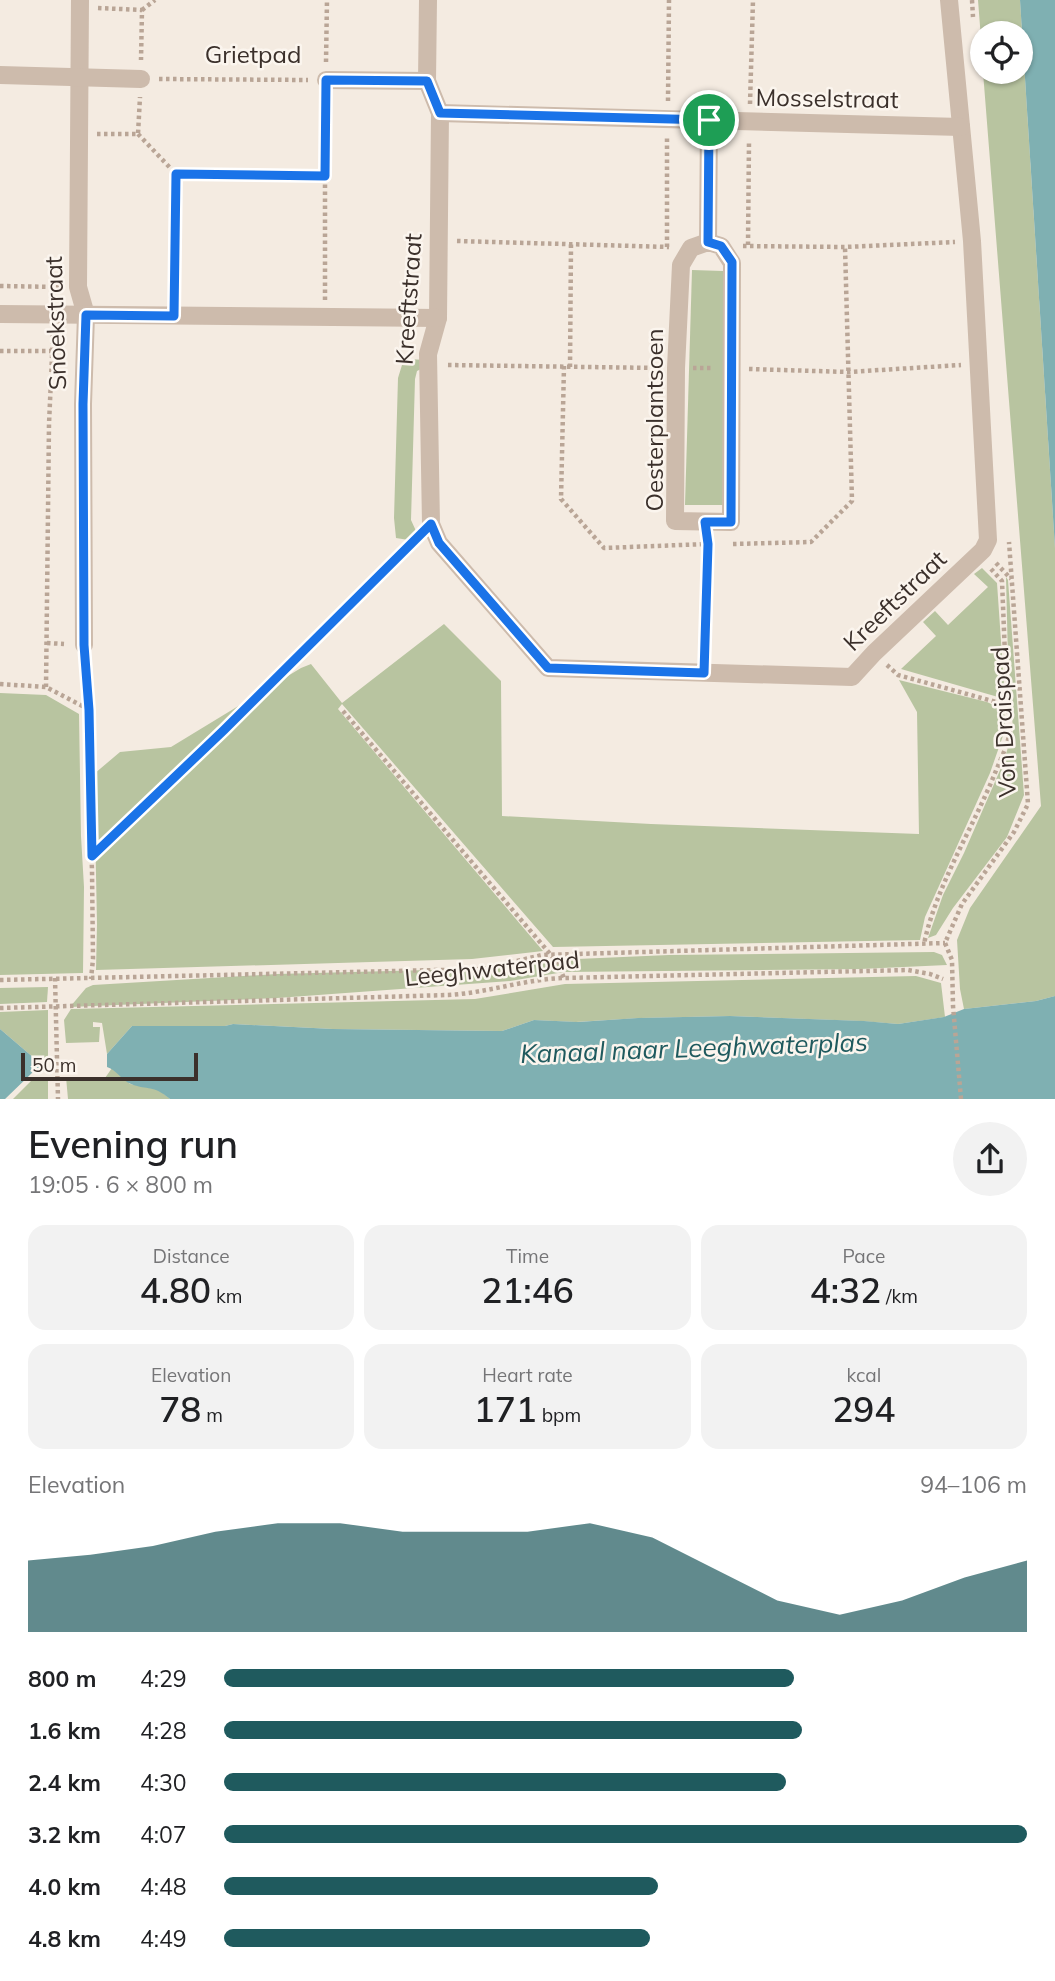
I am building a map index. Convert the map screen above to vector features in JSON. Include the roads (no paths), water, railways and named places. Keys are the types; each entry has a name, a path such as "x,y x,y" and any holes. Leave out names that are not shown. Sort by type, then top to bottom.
{"street":[{"name":"Snoekstraat","path":"80,0 78,287 86,315 83,404 84,645"},
{"path":"428,0 427,81 440,113"},
{"name":"Kreeftstraat","path":"440,113 438,318 428,354 431,524 439,543 548,668 852,677 984,550 988,540 972,241 950,0"},
{"path":"0,75 141,79"},
{"name":"Grietpad","path":"326,80 427,81"},
{"name":"Mosselstraat","path":"440,113 961,127"},
{"name":"Oesterplantsoen","path":"707,246 709,120"},
{"name":"Oesterplantsoen","path":"707,246 732,262 731,522 675,521 676,368 681,265 707,246"},
{"path":"0,314 438,318"}],"water":[{"path":"1020,0 1055,0 1055,548 1025,84 1033,84 1033,21 1021,21"},
{"name":"Kanaal naar Leeghwaterplas","path":"1055,996 1055,1099 170,1099 154,1090 128,1083 107,1067 107,1054 132,1026 233,1024 333,1029 502,1031 534,1020 578,1022 730,1016 898,1024 944,1017 964,1009 1036,1001"},
{"path":"0,1029 34,1058 48,1058 48,1072 33,1072 5,1099 0,1099"}]}
